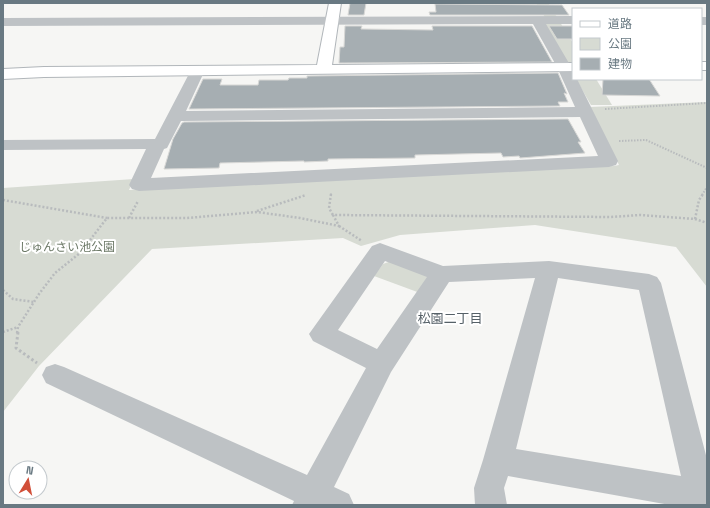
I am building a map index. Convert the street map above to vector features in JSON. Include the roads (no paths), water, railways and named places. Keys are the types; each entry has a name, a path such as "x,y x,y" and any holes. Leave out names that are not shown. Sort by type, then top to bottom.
{"street":[{"path":"324,70 334,3"},
{"path":"3,22 211,16 331,22 414,15 572,20"},
{"path":"537,20 568,67 572,78"},
{"path":"3,74 198,70 568,67"},
{"path":"3,145 161,144 198,70"},
{"path":"157,144 139,185 609,161 585,112 573,80"},
{"path":"176,116 585,112"},
{"path":"382,364 322,334 380,251 442,274 549,269 649,284 704,495 498,460"},
{"path":"491,505 489,488 498,460 549,269"},
{"path":"55,375 320,501 382,364 442,274"}],"district":[{"name":"松園二丁目","path":"450,318"}],"park label":[{"name":"じゅんさい池公園","path":"67,247"}]}
